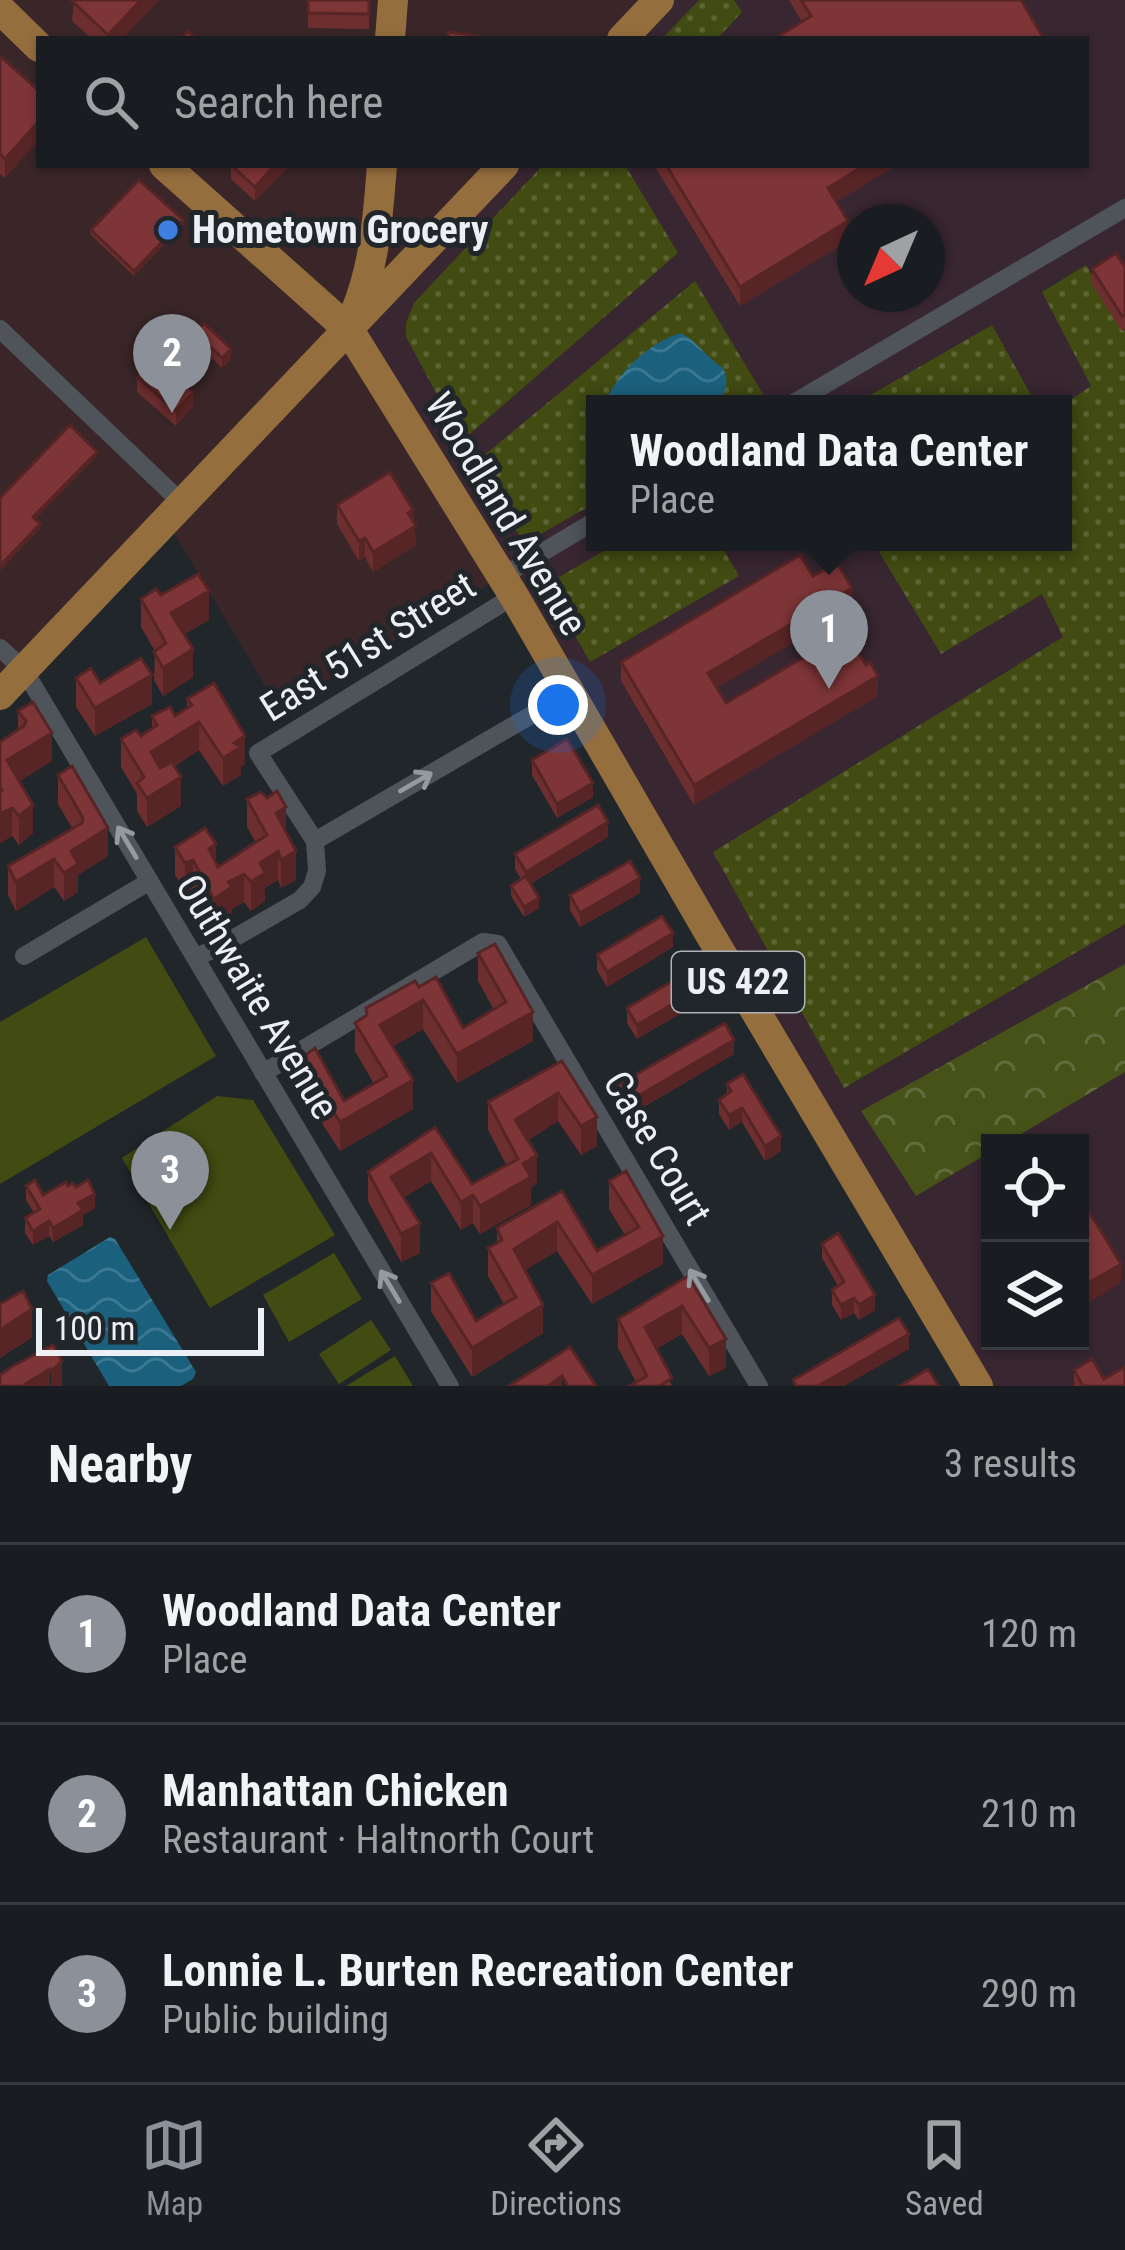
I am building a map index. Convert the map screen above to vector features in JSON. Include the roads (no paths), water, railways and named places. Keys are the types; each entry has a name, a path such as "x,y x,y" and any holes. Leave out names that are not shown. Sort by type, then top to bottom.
{"main road":[{"path":"391,36 393,0"},
{"path":"625,36 659,0"},
{"path":"2,16 36,44"},
{"name":"Woodland Avenue","path":"167,168 349,330 507,587 978,1386"},
{"path":"349,330 368,281 382,168"},
{"path":"0,695 501,168"}],"street":[{"path":"807,395 1125,208"},
{"path":"0,329 182,503"},
{"name":"East 51st Street","path":"315,841 258,753 507,587 586,528"},
{"name":"Outhwaite Avenue","path":"0,648 24,670 450,1386"},
{"path":"196,958 300,900 312,887 315,841 569,693"},
{"path":"24,956 150,881"},
{"name":"Case Court","path":"263,1073 483,942 498,944 759,1386"}],"water":[{"path":"681,333 692,341 723,368 724,393 609,395 635,360"},
{"path":"110,1237 196,1372 181,1386 109,1386 47,1281 48,1275"}],"place":[{"name":"Hometown Grocery","path":"168,230"},
{"name":"Manhattan Chicken","path":"172,413"},
{"name":"Woodland Data Center","path":"829,689"},
{"name":"Lonnie L. Burten Recreation Center","path":"170,1230"}]}
